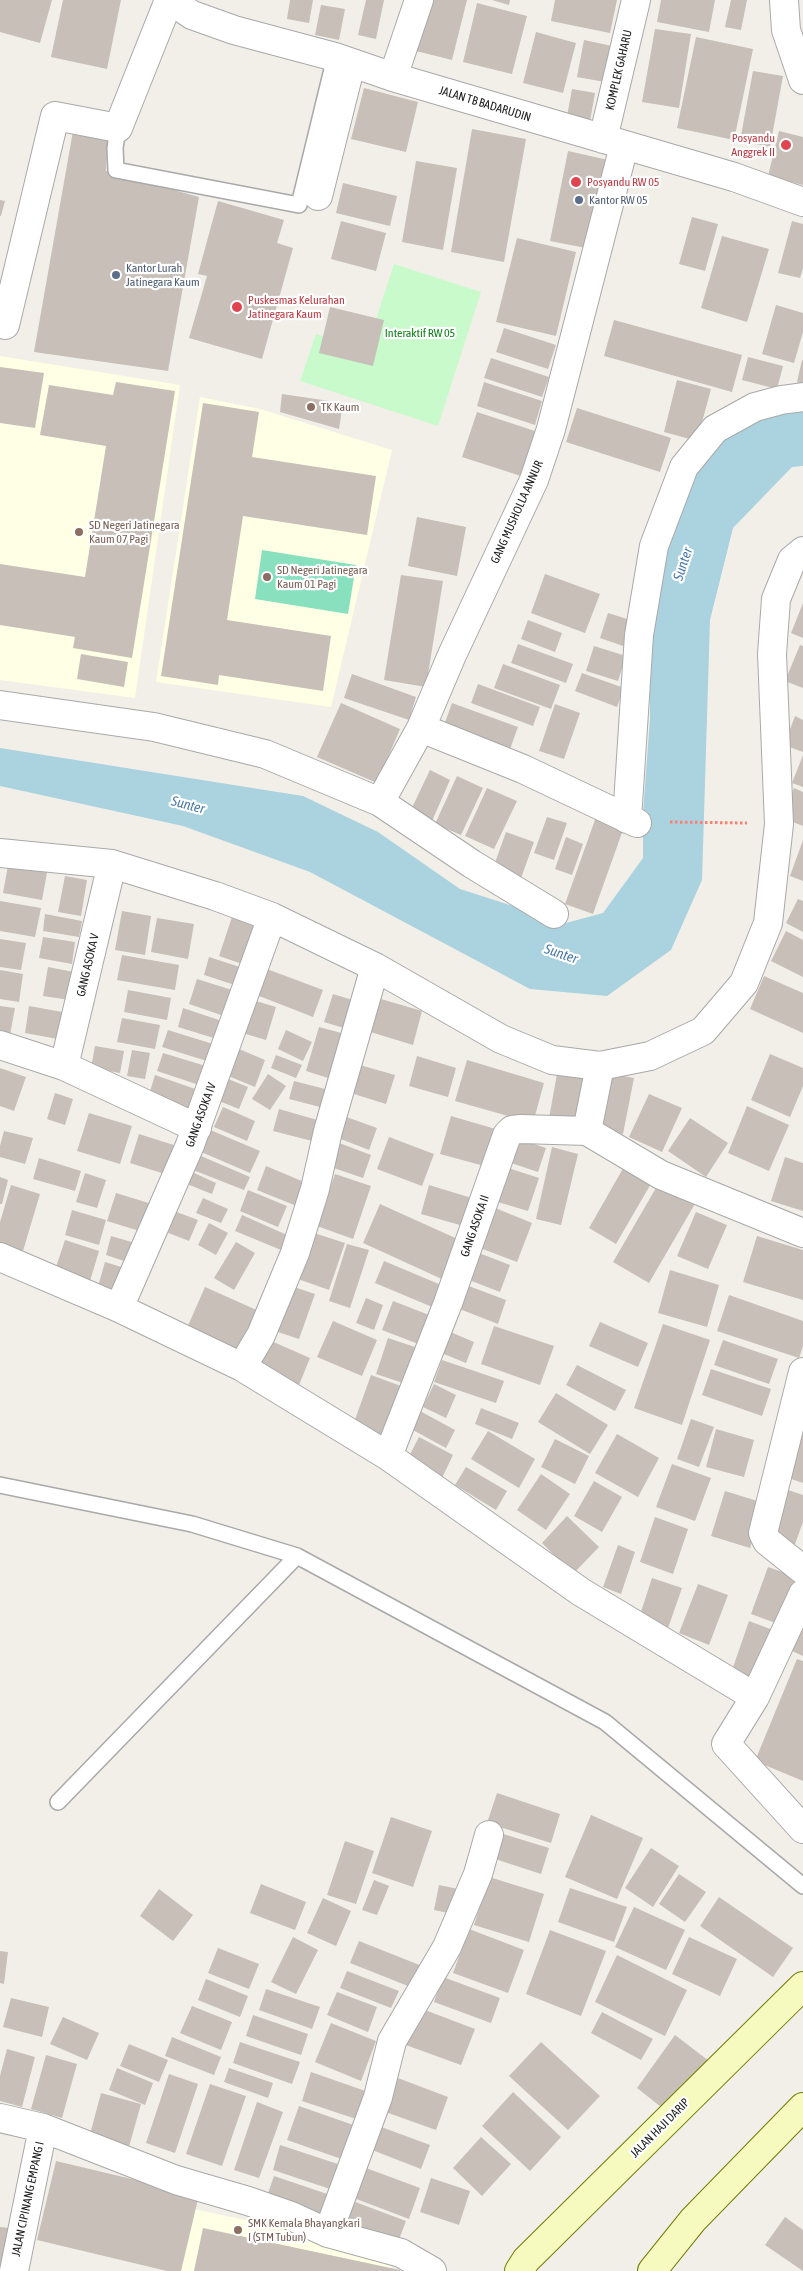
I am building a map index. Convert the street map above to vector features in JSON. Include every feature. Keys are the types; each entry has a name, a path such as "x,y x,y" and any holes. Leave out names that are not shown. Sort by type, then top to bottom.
{"main road":[{"name":"JALAN HAJI DARIP","path":"518,2271 526,2260 803,1986"},
{"path":"652,2271 693,2220 803,2107"}],"street":[{"name":"JALAN TB BADARUDIN","path":"170,0 192,15 234,30 734,177 803,202"},
{"path":"5,325 55,116 118,128 170,0"},
{"path":"393,77 419,0"},
{"name":"KOMPLEK GAHARU","path":"614,143 636,0"},
{"path":"784,0 786,30 803,80"},
{"path":"318,196 343,61"},
{"name":"GANG MUSHOLLA ANNUR","path":"380,802 422,728 452,655 534,480 551,429 614,143"},
{"path":"422,728 523,769 632,820 639,635 654,546 684,467 715,429 755,406 803,397"},
{"path":"0,853 112,864 215,896 272,917 375,967 501,1039 552,1060 600,1066 650,1056 703,1030 744,983 768,923 779,824 772,654 776,599 792,560 803,551"},
{"path":"0,706 154,727 265,754 380,802 472,864 554,914"},
{"name":"GANG ASOKA V","path":"64,1066 112,864"},
{"name":"GANG ASOKA IV","path":"119,1308 196,1128 272,917"},
{"path":"242,1367 261,1335 295,1253 315,1188 328,1131 375,967"},
{"path":"0,1045 64,1066 196,1128"},
{"path":"600,1066 587,1131 661,1175 803,1233"},
{"name":"GANG ASOKA II","path":"388,1456 448,1303 507,1135 512,1130 521,1129 587,1131"},
{"path":"0,1257 119,1308 242,1367 388,1456 580,1592 755,1697"},
{"path":"803,1372 763,1533 767,1541 803,1570"},
{"path":"803,1594 755,1697 726,1744 803,1829"},
{"path":"328,2233 378,2098 392,2041 448,1947 478,1874 489,1835"},
{"path":"0,2118 43,2128 176,2180 248,2200 291,2216 328,2233 401,2253 432,2271"},
{"name":"JALAN CIPINANG EMPANG I","path":"14,2271 43,2128"}],"lane":[{"path":"118,128 115,148 116,170 299,206 343,61"},
{"path":"0,1485 192,1524 297,1556 605,1722 803,1886"},
{"path":"58,1802 297,1556"}],"path":[{"path":"632,820 727,822"}],"shaded area":[{"name":"SD Negeri Jatinegara Kaum 07 Pagi","path":"0,356 180,385 135,698 0,680"},
{"name":"SD Negeri Jatinegara Kaum 01 Pagi","path":"200,397 260,409 392,450 331,707 156,682"},
{"name":"SMK Kemala Bhayangkari I (STM Tubun)","path":"189,2208 395,2252 390,2271 175,2271"}],"green space":[{"name":"Interaktif RW 05","path":"394,264 481,292 438,426 300,381 316,334 366,350"},
{"path":"262,550 356,565 348,614 255,599"}],"water":[{"name":"Sunter","path":"803,403 803,466 792,467 733,528 710,620 702,880 671,950 607,996 530,989 310,872 183,826 0,786 0,748 303,796 378,832 460,889 566,923 603,913 643,858 643,813 650,718 650,605 680,501 707,453 745,415"}],"building":[{"path":"0,0 52,0 40,43 0,32"},
{"path":"63,0 121,0 107,69 51,57"},
{"path":"290,0 313,0 309,23 287,19"},
{"path":"366,0 384,0 376,39 358,35"},
{"path":"424,0 467,0 452,60 412,50"},
{"path":"492,0 510,0 509,5"},
{"path":"555,0 617,0 610,33 551,21"},
{"path":"661,0 715,0 709,32 657,22"},
{"path":"731,0 747,0 741,30 725,27"},
{"path":"477,3 527,16 512,74 463,62"},
{"path":"321,5 345,9 339,40 315,35"},
{"path":"655,29 691,34 679,108 642,102"},
{"path":"536,32 576,43 563,93 523,83"},
{"path":"696,37 753,49 734,140 677,128"},
{"path":"584,40 612,46 605,82 577,77"},
{"path":"753,71 783,76 770,147 740,141"},
{"path":"364,88 418,102 406,152 351,139"},
{"path":"572,89 595,93 589,127 566,122"},
{"path":"472,129 526,139 504,262 451,252"},
{"name":"Kantor Lurah Jatinegara Kaum","path":"73,131 108,135 106,171 199,197 168,371 34,352"},
{"path":"779,131 803,137 803,185 768,176"},
{"name":"Kantor RW 05","path":"568,151 608,160 591,249 550,241"},
{"path":"416,161 457,168 443,250 402,242"},
{"path":"343,183 397,196 390,226 336,213"},
{"path":"0,200 5,201 1,216 0,216"},
{"name":"Puskesmas Kelurahan Jatinegara Kaum","path":"218,201 284,220 277,243 293,248 262,359 189,338 207,276 198,274"},
{"path":"692,217 718,224 705,271 679,264"},
{"path":"341,221 386,233 376,271 331,259"},
{"path":"792,221 803,224 803,268 800,278 778,273"},
{"path":"722,236 769,249 747,322 701,308"},
{"path":"517,238 576,252 556,336 496,322"},
{"path":"776,305 803,313 803,332 794,363 762,354"},
{"path":"330,307 384,320 373,366 319,353"},
{"path":"614,320 742,355 732,392 604,356"},
{"path":"504,328 556,345 548,369 496,352"},
{"path":"748,357 783,366 777,389 742,380"},
{"path":"491,358 549,377 542,397 484,378"},
{"path":"803,360 803,384 797,382"},
{"path":"0,367 44,373 35,428 0,423"},
{"path":"677,380 711,389 697,441 664,432"},
{"path":"116,382 175,391 132,658 73,648 75,637 0,625 0,564 85,577 106,446 40,435 49,385 113,395"},
{"path":"484,382 542,401 535,425 477,406"},
{"name":"TK Kaum","path":"282,394 343,403 339,429 280,412"},
{"path":"203,403 259,412 252,457 376,476 367,535 243,516 227,620 331,636 323,691 219,675 218,685 161,676"},
{"path":"577,408 671,438 660,472 566,442"},
{"path":"477,412 538,432 524,477 462,457"},
{"path":"417,517 466,527 457,576 408,566"},
{"path":"545,574 600,594 585,633 531,613"},
{"path":"401,575 443,581 426,687 384,680"},
{"path":"803,603 803,638 791,633"},
{"path":"608,613 637,622 629,648 600,638"},
{"path":"528,620 562,633 555,652 521,639"},
{"path":"518,644 573,664 566,683 511,663"},
{"path":"800,645 803,646 803,688 785,681"},
{"path":"594,646 626,656 618,681 586,671"},
{"path":"81,654 128,662 124,687 77,679"},
{"path":"503,664 560,685 551,709 494,688"},
{"path":"582,673 624,688 617,707 575,691"},
{"path":"352,674 416,697 409,720 344,698"},
{"path":"478,684 540,707 533,726 471,703"},
{"path":"341,703 400,729 377,783 317,757"},
{"path":"452,703 518,727 509,752 443,728"},
{"path":"555,704 580,713 564,759 539,751"},
{"path":"795,716 803,720 803,752 784,745"},
{"path":"803,755 803,787 792,783"},
{"path":"430,770 450,780 429,828 407,818"},
{"path":"457,776 483,788 461,835 435,824"},
{"path":"487,788 517,801 494,849 465,836"},
{"path":"794,788 803,792 803,826 783,818"},
{"path":"547,817 567,823 554,860 534,853"},
{"path":"596,817 624,827 593,914 565,904"},
{"path":"506,832 534,842 520,881 492,871"},
{"path":"566,837 583,844 572,875 555,869"},
{"path":"803,840 803,881 790,876"},
{"path":"9,860 48,867 42,900 3,893"},
{"path":"65,876 87,880 81,916 58,912"},
{"path":"798,899 803,901 803,932 786,923"},
{"path":"0,901 41,908 35,937 0,931"},
{"path":"122,911 151,916 145,955 115,950"},
{"path":"45,914 82,921 79,937 43,931"},
{"path":"233,914 262,924 248,966 219,956"},
{"path":"157,918 194,924 188,959 151,952"},
{"path":"786,931 803,940 803,977 771,961"},
{"path":"43,937 75,942 72,964 39,958"},
{"path":"0,939 26,943 21,970 0,967"},
{"path":"122,955 179,965 175,990 117,980"},
{"path":"209,957 243,968 238,986 204,975"},
{"path":"259,966 323,990 313,1017 249,992"},
{"path":"48,967 74,972 70,1000 43,996"},
{"path":"0,970 23,974 19,1002 0,999"},
{"path":"764,976 803,993 803,1033 750,1009"},
{"path":"197,979 232,990 224,1016 189,1004"},
{"path":"128,990 171,998 167,1020 124,1012"},
{"path":"333,994 359,1002 350,1030 324,1022"},
{"path":"374,997 422,1011 413,1045 364,1030"},
{"path":"249,999 276,1007 266,1040 239,1032"},
{"path":"0,1006 15,1008 10,1035 0,1033"},
{"path":"29,1006 68,1013 63,1040 25,1033"},
{"path":"183,1008 225,1022 220,1040 178,1027"},
{"path":"122,1018 160,1025 155,1049 117,1042"},
{"path":"319,1027 345,1034 331,1079 306,1071"},
{"path":"168,1030 216,1045 210,1062 162,1047"},
{"path":"286,1030 312,1042 303,1061 278,1049"},
{"path":"95,1046 124,1051 120,1073 91,1068"},
{"path":"232,1046 265,1060 255,1087 221,1073"},
{"path":"132,1050 150,1053 145,1079 127,1076"},
{"path":"163,1053 209,1067 202,1086 157,1071"},
{"path":"770,1054 803,1068 803,1086 790,1117 751,1100"},
{"path":"276,1055 302,1065 296,1078 271,1068"},
{"path":"417,1056 456,1068 448,1097 409,1086"},
{"path":"467,1060 544,1083 533,1123 455,1101"},
{"path":"353,1063 395,1075 386,1104 344,1091"},
{"path":"0,1068 26,1077 14,1111 0,1106"},
{"path":"604,1072 634,1078 623,1134 593,1128"},
{"path":"268,1074 286,1086 270,1110 252,1099"},
{"path":"557,1074 589,1079 580,1124 549,1118"},
{"path":"155,1075 201,1091 193,1113 148,1098"},
{"path":"223,1077 248,1087 239,1109 214,1099"},
{"path":"294,1081 329,1090 324,1108 289,1099"},
{"path":"55,1093 73,1099 65,1125 47,1119"},
{"path":"649,1094 682,1108 662,1152 629,1137"},
{"path":"747,1106 789,1125 769,1171 728,1153"},
{"path":"223,1107 255,1121 247,1141 214,1127"},
{"path":"279,1109 321,1121 316,1142 273,1131"},
{"path":"89,1113 132,1126 120,1164 77,1151"},
{"path":"341,1115 377,1128 369,1150 333,1136"},
{"path":"451,1116 499,1130 488,1167 440,1154"},
{"path":"690,1118 728,1143 706,1177 668,1151"},
{"path":"208,1129 260,1151 250,1173 199,1151"},
{"path":"4,1131 33,1138 25,1164 0,1157 0,1146"},
{"path":"139,1134 180,1147 171,1176 130,1163"},
{"path":"389,1137 434,1154 422,1186 377,1169"},
{"path":"513,1137 546,1148 538,1172 505,1161"},
{"path":"334,1141 371,1155 363,1178 325,1165"},
{"path":"552,1147 578,1154 561,1225 536,1219"},
{"path":"194,1153 250,1177 244,1190 188,1168"},
{"path":"785,1157 803,1163 803,1211 771,1201"},
{"path":"39,1158 81,1171 75,1191 33,1179"},
{"path":"625,1165 652,1182 616,1244 589,1228"},
{"path":"266,1166 309,1184 299,1207 257,1190"},
{"path":"502,1166 539,1178 528,1211 491,1200"},
{"path":"192,1172 216,1183 212,1194 187,1184"},
{"path":"85,1173 106,1180 97,1208 76,1202"},
{"path":"335,1174 371,1186 353,1239 317,1226"},
{"path":"0,1177 8,1180 2,1204 0,1204"},
{"path":"660,1181 696,1202 649,1283 613,1262"},
{"path":"11,1185 40,1194 23,1251 0,1245 0,1222"},
{"path":"429,1185 475,1199 467,1227 421,1214"},
{"path":"248,1190 287,1206 278,1227 240,1211"},
{"path":"116,1193 155,1205 146,1233 107,1221"},
{"path":"203,1198 228,1209 221,1223 196,1213"},
{"path":"380,1204 462,1241 444,1280 363,1243"},
{"path":"488,1205 532,1223 517,1262 472,1245"},
{"path":"72,1210 106,1220 99,1245 65,1235"},
{"path":"174,1211 198,1220 189,1241 166,1232"},
{"path":"696,1212 727,1225 708,1269 677,1256"},
{"path":"242,1215 287,1235 281,1250 235,1231"},
{"path":"209,1223 228,1233 216,1255 198,1245"},
{"path":"314,1233 345,1243 329,1290 298,1279"},
{"path":"111,1236 142,1245 136,1265 106,1255"},
{"path":"757,1236 803,1250 803,1300 743,1282"},
{"path":"65,1240 99,1251 90,1281 55,1270"},
{"path":"236,1242 255,1253 234,1290 214,1278"},
{"path":"347,1244 369,1250 350,1308 329,1301"},
{"path":"479,1253 510,1265 500,1292 469,1280"},
{"path":"384,1261 446,1287 437,1309 375,1283"},
{"path":"105,1262 128,1269 120,1297 97,1290"},
{"path":"670,1270 719,1285 707,1327 658,1313"},
{"path":"288,1285 315,1294 299,1339 272,1330"},
{"path":"466,1285 506,1300 498,1324 457,1308"},
{"path":"205,1287 261,1312 239,1362 183,1337"},
{"path":"729,1295 803,1321 803,1346 799,1358 717,1331"},
{"path":"366,1298 383,1305 374,1330 356,1323"},
{"path":"393,1301 437,1318 426,1347 382,1330"},
{"path":"333,1321 377,1340 362,1376 317,1357"},
{"path":"600,1322 648,1343 638,1367 589,1346"},
{"path":"663,1324 710,1340 682,1425 634,1408"},
{"path":"494,1326 554,1346 540,1385 481,1364"},
{"path":"448,1331 474,1342 466,1363 439,1352"},
{"path":"388,1338 424,1350 412,1386 376,1374"},
{"path":"269,1340 310,1358 297,1390 255,1371"},
{"path":"723,1340 778,1359 769,1384 714,1365"},
{"path":"442,1360 504,1381 496,1403 434,1382"},
{"path":"577,1365 626,1390 615,1411 566,1385"},
{"path":"711,1369 771,1389 762,1416 702,1395"},
{"path":"371,1375 409,1389 389,1442 352,1428"},
{"path":"434,1384 456,1395 446,1418 423,1407"},
{"path":"556,1393 608,1425 590,1454 538,1422"},
{"path":"481,1408 519,1423 512,1439 475,1424"},
{"path":"420,1411 455,1430 446,1448 411,1429"},
{"path":"691,1419 714,1427 699,1467 677,1459"},
{"path":"716,1429 754,1440 744,1477 706,1467"},
{"path":"803,1429 803,1483 780,1475"},
{"path":"488,1431 535,1459 519,1488 471,1459"},
{"path":"617,1434 659,1458 638,1497 595,1473"},
{"path":"419,1437 453,1455 441,1480 406,1462"},
{"path":"555,1439 589,1456 575,1484 541,1467"},
{"path":"672,1464 711,1478 695,1521 656,1507"},
{"path":"466,1467 507,1491 496,1510 455,1485"},
{"path":"541,1474 570,1494 546,1530 517,1510"},
{"path":"594,1481 622,1497 602,1532 574,1516"},
{"path":"785,1489 803,1495 803,1522 794,1547 767,1538"},
{"path":"725,1491 764,1503 750,1548 711,1536"},
{"path":"567,1516 599,1547 573,1574 542,1543"},
{"path":"655,1517 688,1529 673,1574 640,1562"},
{"path":"618,1545 635,1552 621,1594 603,1587"},
{"path":"768,1567 796,1577 778,1624 751,1614"},
{"path":"652,1578 682,1588 666,1634 637,1624"},
{"path":"698,1584 728,1595 709,1645 679,1633"},
{"path":"749,1621 778,1632 757,1689 729,1679"},
{"path":"803,1627 803,1656 792,1651"},
{"path":"797,1659 803,1661 803,1781 755,1761"},
{"path":"497,1793 560,1814 551,1843 487,1823"},
{"path":"591,1815 643,1838 617,1899 565,1877"},
{"path":"391,1817 432,1831 413,1887 372,1873"},
{"path":"500,1833 549,1848 541,1874 492,1858"},
{"path":"345,1841 374,1851 356,1904 327,1895"},
{"path":"651,1848 679,1866 653,1907 625,1888"},
{"path":"679,1874 706,1892 685,1922 659,1904"},
{"path":"489,1877 544,1894 529,1942 474,1925"},
{"path":"374,1880 389,1886 377,1915 362,1910"},
{"path":"261,1884 306,1902 295,1930 250,1913"},
{"path":"439,1885 463,1890 458,1915 434,1910"},
{"path":"570,1888 627,1907 614,1942 558,1922"},
{"path":"159,1889 193,1915 173,1941 140,1916"},
{"path":"719,1897 793,1948 773,1977 700,1926"},
{"path":"323,1898 351,1911 336,1946 307,1933"},
{"path":"634,1907 685,1930 666,1970 615,1947"},
{"path":"469,1929 524,1950 508,1993 453,1973"},
{"path":"550,1930 606,1951 581,2016 526,1994"},
{"path":"293,1937 318,1950 296,1994 271,1982"},
{"path":"689,1937 737,1959 720,1996 672,1974"},
{"path":"359,1941 427,1968 418,1990 350,1963"},
{"path":"218,1948 259,1964 249,1989 208,1973"},
{"path":"0,1951 8,1952 4,1984 0,1983"},
{"path":"617,1955 687,1990 665,2036 595,2002"},
{"path":"347,1971 399,1991 391,2008 340,1988"},
{"path":"443,1977 500,1998 491,2023 434,2002"},
{"path":"206,1979 248,1996 240,2017 198,2000"},
{"path":"266,1989 320,2007 312,2029 259,2010"},
{"path":"337,1992 377,2007 368,2032 327,2015"},
{"path":"11,1998 49,2007 42,2037 3,2027"},
{"path":"192,2006 232,2022 221,2050 180,2033"},
{"path":"417,2007 475,2029 461,2065 403,2044"},
{"path":"602,2012 653,2039 641,2060 591,2033"},
{"path":"253,2015 308,2034 301,2055 246,2036"},
{"path":"63,2017 99,2033 87,2060 50,2044"},
{"path":"331,2023 376,2041 361,2081 315,2062"},
{"path":"675,2035 709,2061 670,2114 637,2088"},
{"path":"172,2037 221,2057 214,2075 165,2056"},
{"path":"240,2042 300,2062 292,2084 233,2063"},
{"path":"541,2042 600,2096 568,2130 509,2076"},
{"path":"129,2044 168,2060 159,2082 120,2066"},
{"path":"7,2049 35,2057 22,2107 0,2101 0,2076"},
{"path":"46,2055 77,2064 62,2118 31,2109"},
{"path":"117,2068 153,2083 145,2105 109,2090"},
{"path":"229,2068 273,2083 268,2098 224,2082"},
{"path":"311,2072 371,2093 362,2121 302,2101"},
{"path":"169,2074 198,2084 175,2153 146,2143"},
{"path":"390,2075 448,2097 436,2130 377,2109"},
{"path":"210,2084 246,2096 222,2166 186,2154"},
{"path":"513,2092 561,2137 530,2171 482,2126"},
{"path":"101,2093 141,2104 127,2154 88,2142"},
{"path":"257,2102 283,2112 259,2178 234,2170"},
{"path":"299,2106 359,2127 347,2161 287,2140"},
{"path":"376,2125 430,2145 421,2169 367,2148"},
{"path":"481,2137 511,2164 482,2196 453,2168"},
{"path":"280,2145 344,2166 336,2191 273,2170"},
{"path":"56,2161 199,2195 181,2271 167,2271 37,2240"},
{"path":"358,2165 420,2188 409,2219 346,2195"},
{"path":"274,2176 333,2196 323,2225 264,2205"},
{"path":"431,2178 470,2191 459,2225 420,2212"},
{"path":"350,2200 406,2221 395,2250 339,2229"},
{"path":"785,2217 803,2230 803,2271 765,2245"},
{"path":"0,2227 9,2228 3,2269 0,2269"},
{"path":"203,2228 400,2270 400,2271 194,2271"}],"place":[{"name":"Posyandu Anggrek II","path":"786,145"},
{"name":"Posyandu RW 05","path":"576,182"},
{"name":"Kantor RW 05","path":"579,200"},
{"name":"Kantor Lurah Jatinegara Kaum","path":"116,275"},
{"name":"Puskesmas Kelurahan Jatinegara Kaum","path":"237,307"},
{"name":"TK Kaum","path":"311,407"},
{"name":"SD Negeri Jatinegara Kaum 07 Pagi","path":"79,532"},
{"name":"SD Negeri Jatinegara Kaum 01 Pagi","path":"267,577"},
{"name":"SMK Kemala Bhayangkari I (STM Tubun)","path":"238,2230"}]}
